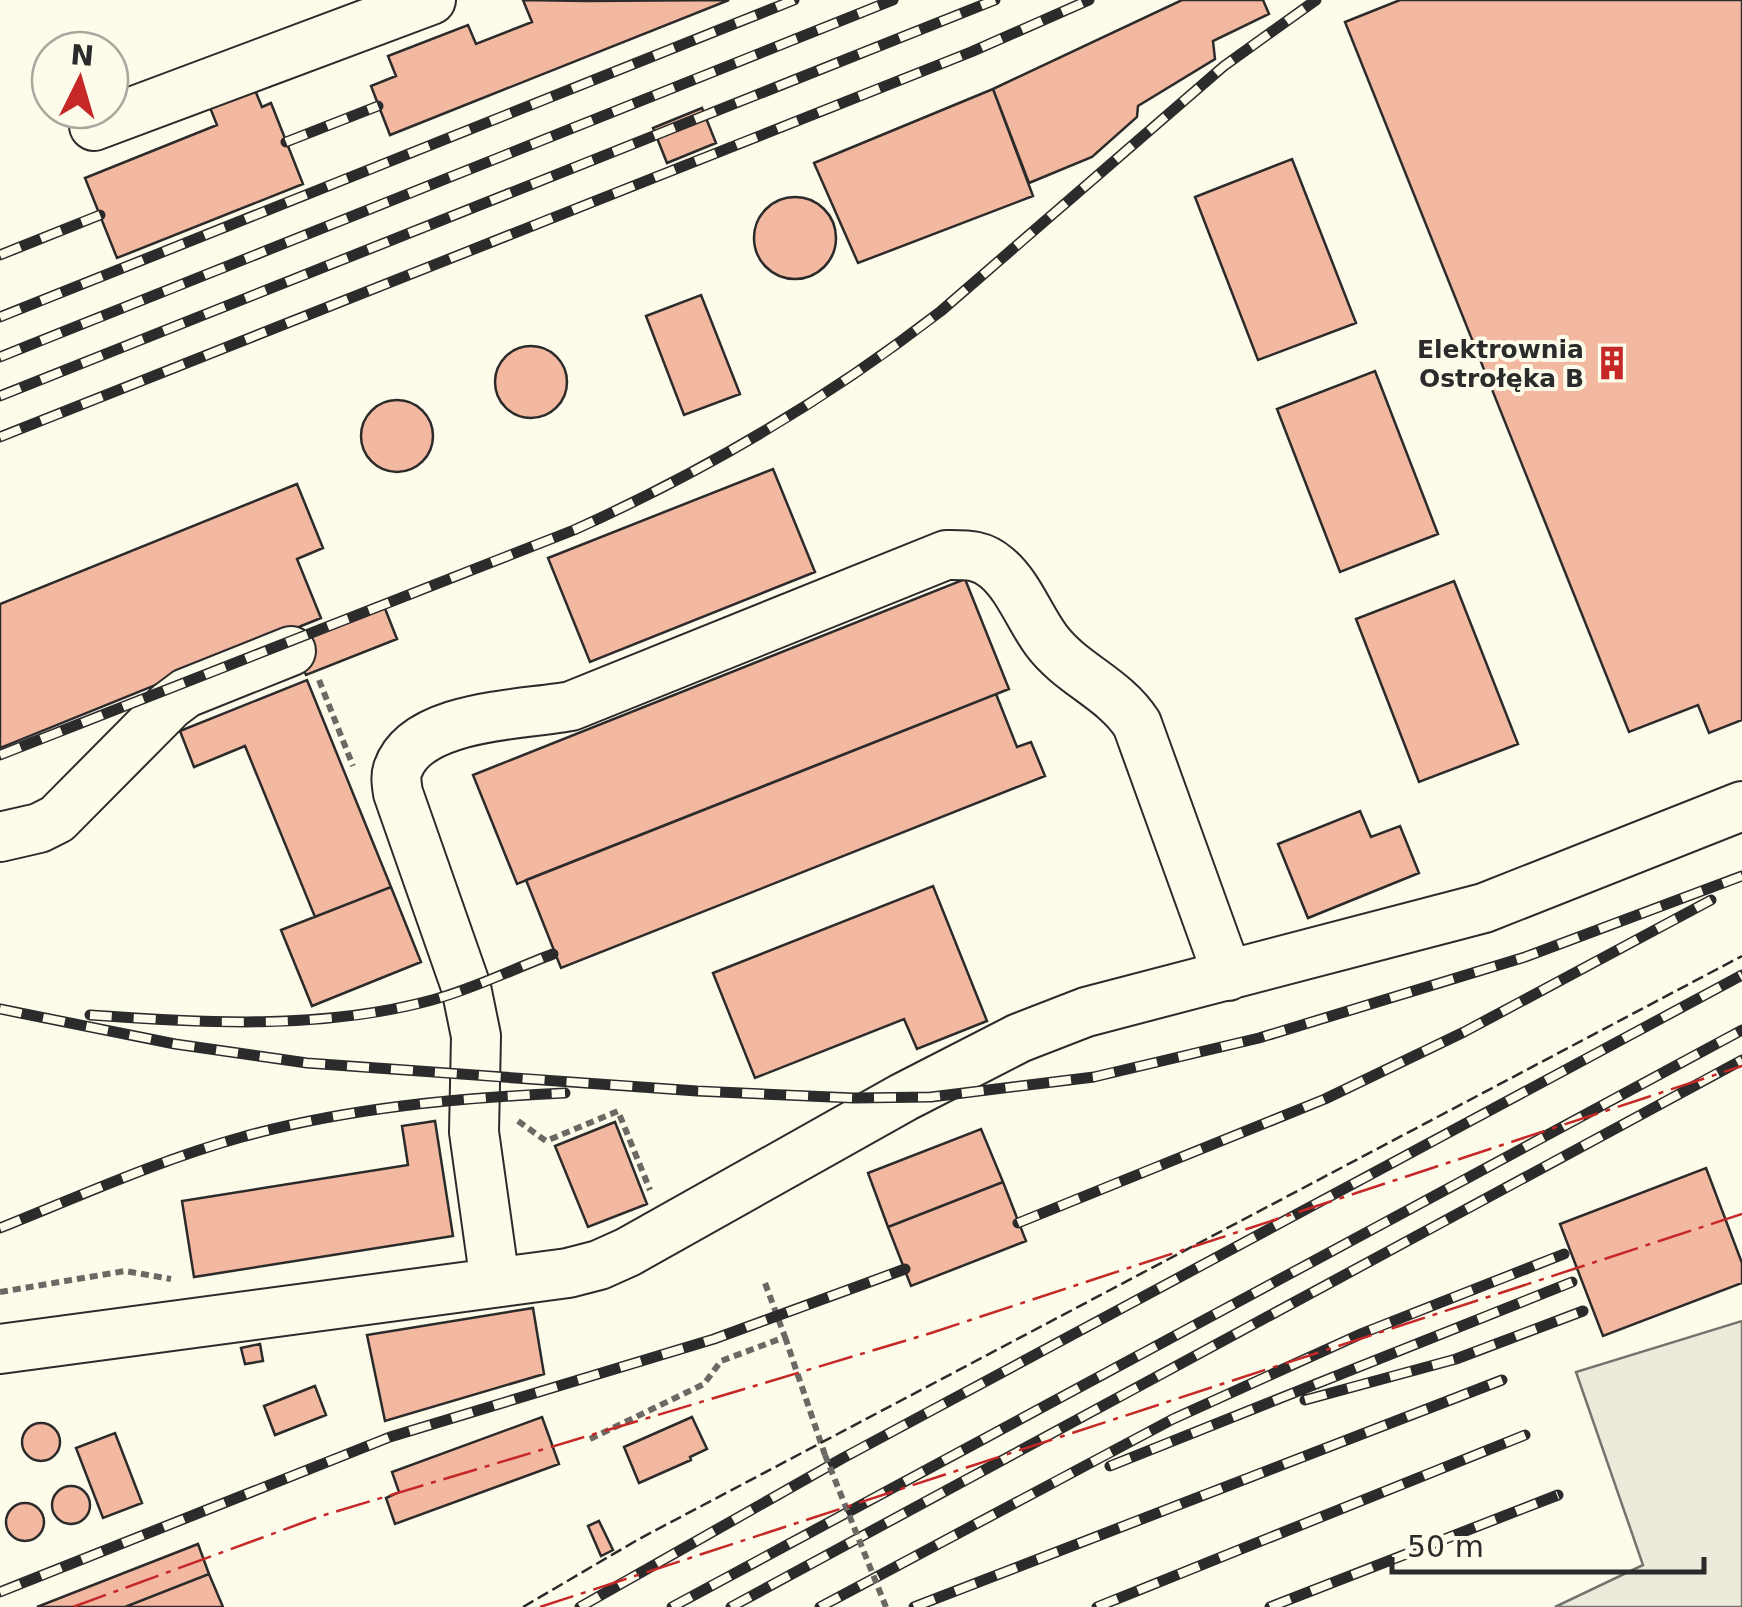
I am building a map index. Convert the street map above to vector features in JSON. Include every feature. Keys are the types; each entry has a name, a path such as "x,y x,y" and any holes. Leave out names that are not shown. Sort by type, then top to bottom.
{"lane":[{"path":"130,113 431,0"},
{"path":"495,1282 474,1132 476,1036 466,987 398,793 396,771 419,742 458,724 511,712 570,706 946,555 978,555 1011,582 1046,642 1127,707 1138,724 1228,976"},
{"path":"0,837 39,828 56,818 186,693 305,665"},
{"path":"0,1349 568,1273 598,1265 1020,1038 1086,1012 1484,908 1742,806"}],"path":[{"path":"305,665 356,772"},
{"path":"514,1108 516,1119 546,1141 618,1111 651,1193"},
{"path":"0,1292 125,1271 182,1281"},
{"path":"765,1283 825,1455 886,1607"},
{"path":"590,1438 704,1384 721,1361 785,1337"}],"shaded area":[{"path":"1742,1321 1742,1607 1555,1607 1643,1565 1576,1372"}],"building":[{"path":"523,0 729,0 390,135 371,86 396,76 388,56 468,25 476,44 532,22"},
{"path":"1182,0 1263,0 1269,14 1213,41 1215,59 1138,106 1137,117 1092,157 1029,183 993,89"},
{"name":"Elektrownia Ostrołęka B","path":"1400,0 1742,0 1742,720 1709,733 1698,705 1629,732 1345,22"},
{"path":"252,83 262,107 271,103 303,184 117,258 85,178 217,125 207,100"},
{"path":"993,89 1033,196 858,263 814,163"},
{"path":"702,108 716,143 667,163 653,128"},
{"path":"1292,159 1356,323 1258,360 1195,197"},
{"path":"795,197 811,200 824,209 833,222 833,254 824,267 811,276 795,279 779,276 766,267 757,254 754,238 757,222 766,209 779,200"},
{"path":"701,295 740,394 684,415 646,316"},
{"path":"531,346 557,356 567,382 557,408 531,418 505,408 495,382 505,356"},
{"path":"1375,371 1438,534 1340,572 1277,409"},
{"path":"397,400 423,410 433,436 423,462 397,472 371,462 361,436 371,410"},
{"path":"773,469 815,572 590,662 548,558"},
{"path":"297,484 323,548 297,559 321,618 0,748 0,604"},
{"path":"965,579 1009,689 517,884 473,775"},
{"path":"1454,581 1518,744 1419,782 1356,619"},
{"path":"384,606 397,639 306,675 292,643"},
{"path":"307,680 391,887 315,917 245,746 194,767 180,731"},
{"path":"996,694 1017,747 1031,742 1045,776 561,968 526,880"},
{"path":"1360,811 1371,837 1400,826 1419,873 1308,918 1278,844"},
{"path":"933,886 987,1021 917,1049 904,1019 755,1078 713,973"},
{"path":"391,887 421,962 312,1006 281,930"},
{"path":"435,1121 453,1236 194,1277 182,1201 408,1165 402,1126"},
{"path":"615,1122 647,1204 588,1227 555,1146"},
{"path":"981,1129 1003,1182 888,1227 868,1173"},
{"path":"1706,1168 1742,1263 1742,1283 1603,1336 1560,1224"},
{"path":"1003,1182 1026,1241 911,1286 888,1227"},
{"path":"533,1308 544,1374 385,1421 367,1335"},
{"path":"260,1344 263,1361 245,1364 241,1348"},
{"path":"315,1386 326,1415 275,1435 264,1406"},
{"path":"542,1417 559,1464 395,1524 386,1498 399,1492 392,1472"},
{"path":"692,1417 707,1449 639,1483 624,1447"},
{"path":"41,1423 54,1429 60,1442 54,1455 41,1461 28,1455 22,1442 28,1429"},
{"path":"115,1433 142,1503 103,1518 76,1448"},
{"path":"71,1486 84,1492 90,1505 84,1518 71,1524 58,1518 52,1505 58,1492"},
{"path":"25,1503 38,1509 44,1522 38,1535 25,1541 12,1535 6,1522 12,1509"},
{"path":"599,1521 613,1550 601,1556 588,1526"},
{"path":"198,1544 209,1574 125,1607 37,1607"},
{"path":"209,1574 223,1607 125,1607"}],"railway":[{"path":"0,317 794,0"},
{"path":"0,357 893,0"},
{"path":"0,396 995,0"},
{"path":"0,437 971,52 1089,0"},
{"path":"0,755 574,530 718,458 854,374 941,311 1224,66 1316,0"},
{"path":"286,142 378,106"},
{"path":"0,255 100,215"},
{"path":"0,1009 175,1044 307,1063 697,1091 931,1097 1094,1077 1259,1038 1525,957 1742,876"},
{"path":"1018,1223 1325,1099 1464,1032 1711,900"},
{"path":"90,1015 218,1022 348,1016 447,995 553,954"},
{"path":"580,1607 843,1458 1742,975"},
{"path":"672,1607 1742,1030"},
{"path":"731,1607 1742,1060"},
{"path":"0,1228 180,1156 282,1127 402,1106 565,1093"},
{"path":"820,1607 1173,1419 1363,1333 1564,1254"},
{"path":"0,1592 390,1437 714,1339 905,1269"},
{"path":"1110,1466 1572,1282"},
{"path":"1305,1400 1456,1359 1583,1311"},
{"path":"914,1607 1502,1380"},
{"path":"1097,1607 1525,1435"},
{"path":"1270,1607 1558,1495"}],"fence":[{"path":"523,1607 639,1539 1742,956"}],"power":[{"path":"73,1607 321,1516 931,1333 1742,1066"},
{"path":"540,1607 1742,1214"}],"place":[{"name":"Elektrownia Ostrołęka B","path":"1612,363"}]}
